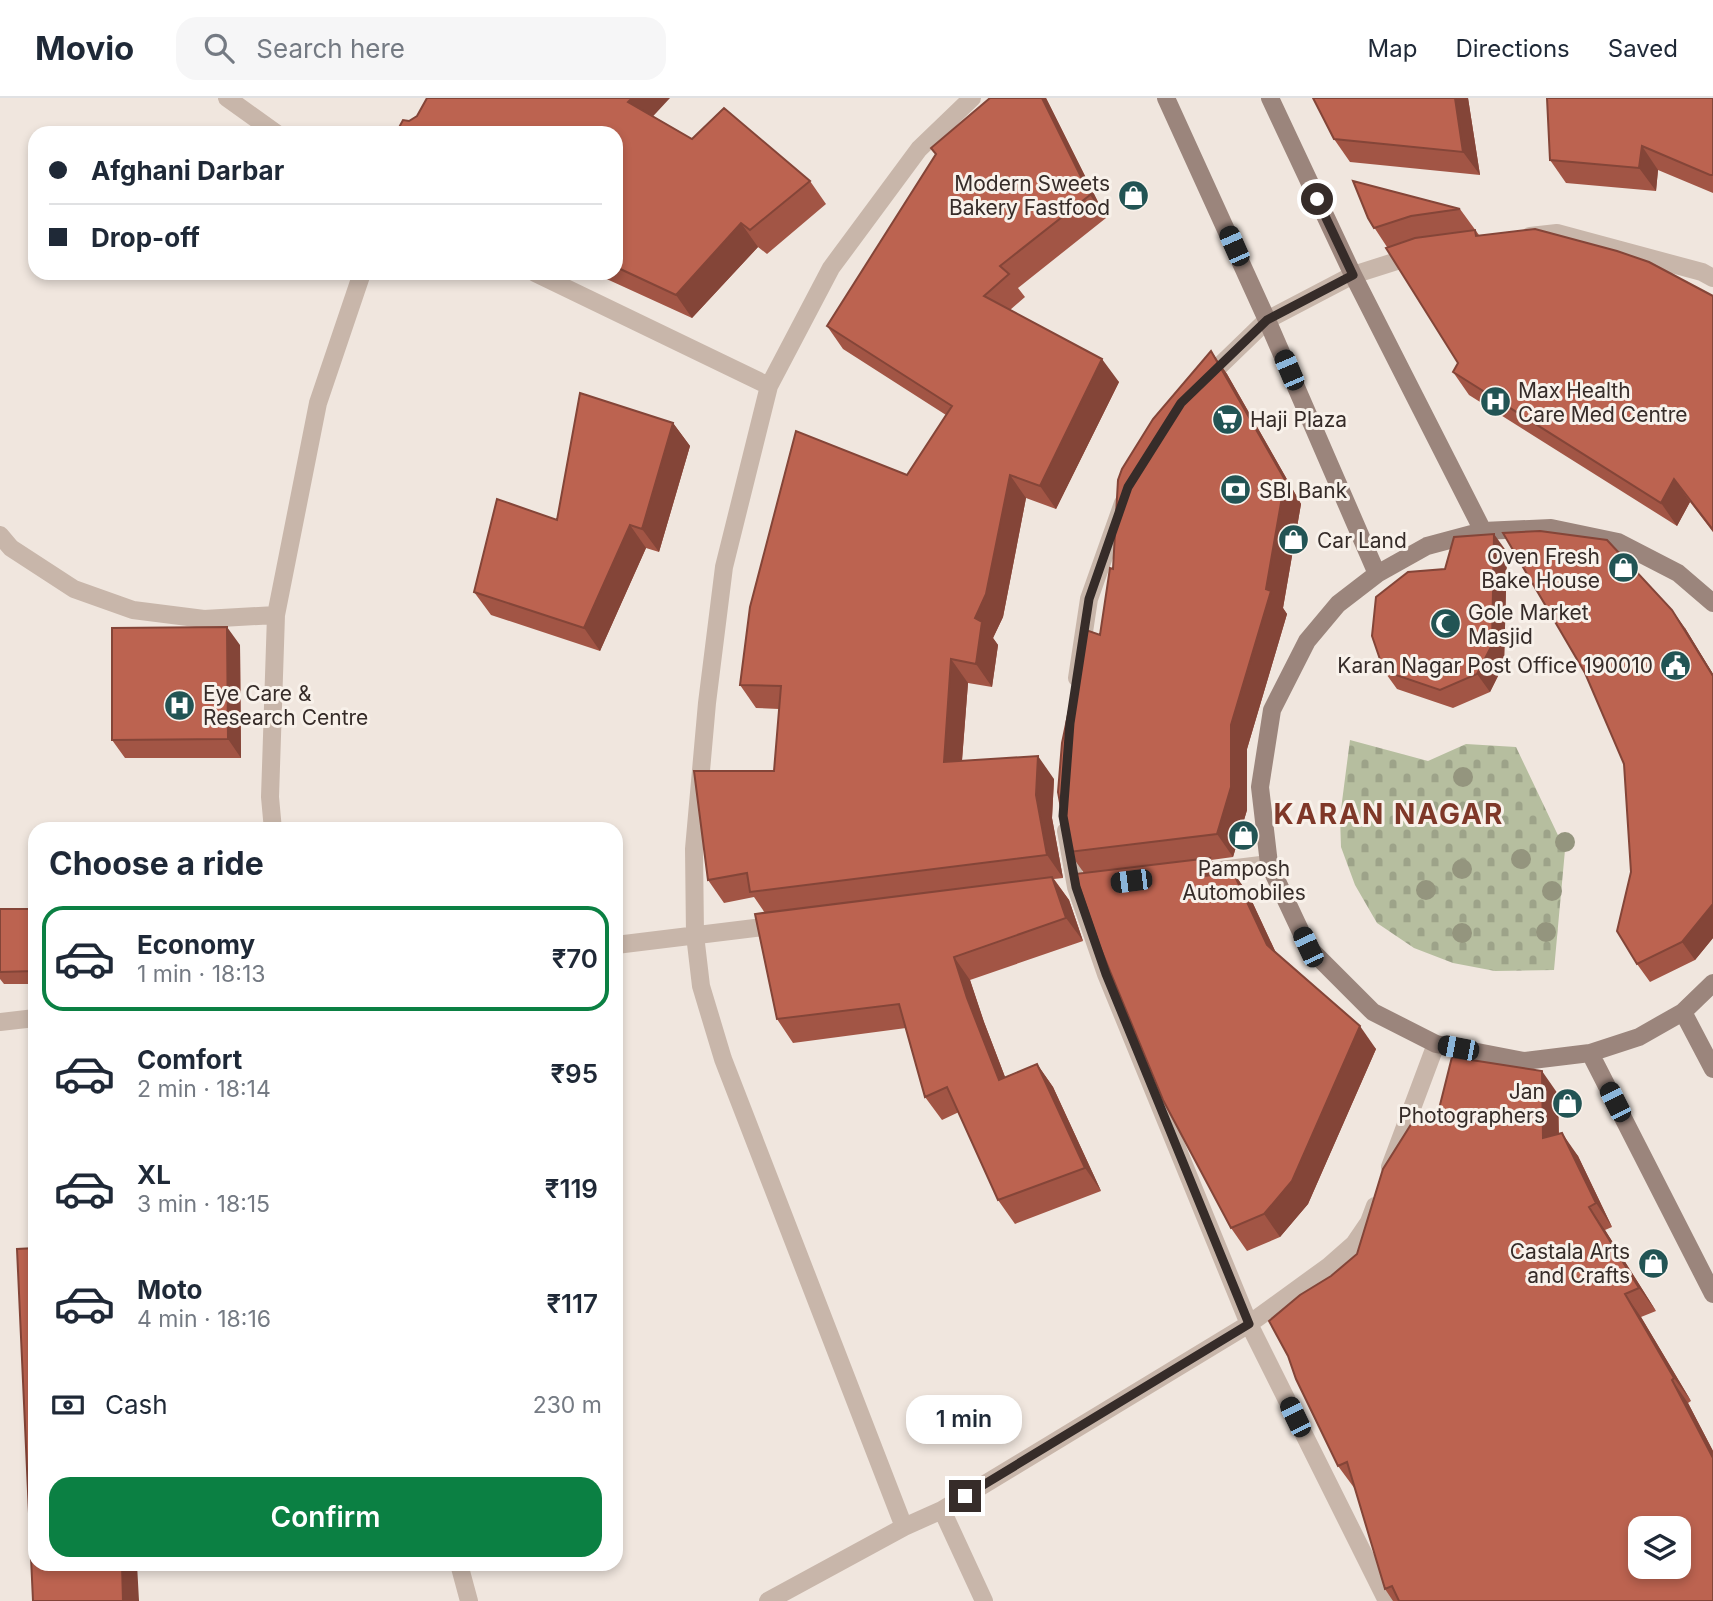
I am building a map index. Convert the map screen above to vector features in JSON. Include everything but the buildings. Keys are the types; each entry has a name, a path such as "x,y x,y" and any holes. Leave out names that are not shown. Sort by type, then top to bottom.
{"main road":[{"path":"1166,98 1267,320 1377,573"},
{"path":"1270,98 1353,275 1483,531"},
{"path":"1713,603 1678,573 1618,542 1551,528 1483,531 1427,546 1377,573 1338,604 1307,641 1272,710 1259,787 1269,864 1308,947 1373,1012 1436,1044 1524,1061 1590,1054 1639,1037 1683,1012 1713,983"},
{"path":"1683,1012 1713,1069"},
{"path":"1590,1054 1713,1294"}],"street":[{"path":"227,98 266,126"},
{"path":"904,1527 723,1059 701,986 695,935 694,849 707,703 724,566 769,386 831,268 919,149 972,98"},
{"path":"1519,238 1557,233 1702,272 1713,278"},
{"path":"1191,393 1267,320 1353,275 1429,250"},
{"path":"272,822 270,797 276,615 318,403 360,280"},
{"path":"549,280 769,386"},
{"path":"1074,696 1089,599 1128,487"},
{"path":"0,535 10,548 75,589 133,610 204,619 276,615"},
{"path":"1063,816 1076,887 1106,974 1249,1324 1387,1601"},
{"path":"1172,876 1269,864"},
{"path":"623,944 791,923"},
{"path":"0,1023 28,1019"},
{"path":"768,1601 904,1527 942,1510 1249,1324 1329,1266 1354,1244 1369,1222 1436,1044"},
{"path":"942,1510 984,1601"},
{"path":"462,1571 469,1601"}],"green space":[{"path":"1350,740 1428,761 1466,744 1516,747 1565,850 1554,970 1495,971 1453,963 1414,948 1377,923 1355,885 1341,847 1340,817"}],"place":[{"name":"Modern Sweets Bakery Fastfood","path":"1133,195"},
{"name":"Max Health Care Med Centre","path":"1495,402"},
{"name":"Haji Plaza","path":"1227,419"},
{"name":"SBI Bank","path":"1236,490"},
{"name":"Car Land","path":"1294,540"},
{"name":"Oven Fresh Bake House","path":"1623,568"},
{"name":"Gole Market Masjid","path":"1445,624"},
{"name":"Karan Nagar Post Office 190010","path":"1676,665"},
{"name":"Eye Care & Research Centre","path":"180,705"},
{"name":"Pamposh Automobiles","path":"1244,836"},
{"name":"Jan Photographers","path":"1568,1103"},
{"name":"Castala Arts and Crafts","path":"1653,1263"}],"district":[{"name":"KARAN NAGAR","path":"1389,814"}],"route":[{"path":"965,1496 1249,1324 1106,974 1076,887 1063,816 1070,723 1089,599 1128,487 1181,403 1267,320 1353,275 1317,199"}]}
